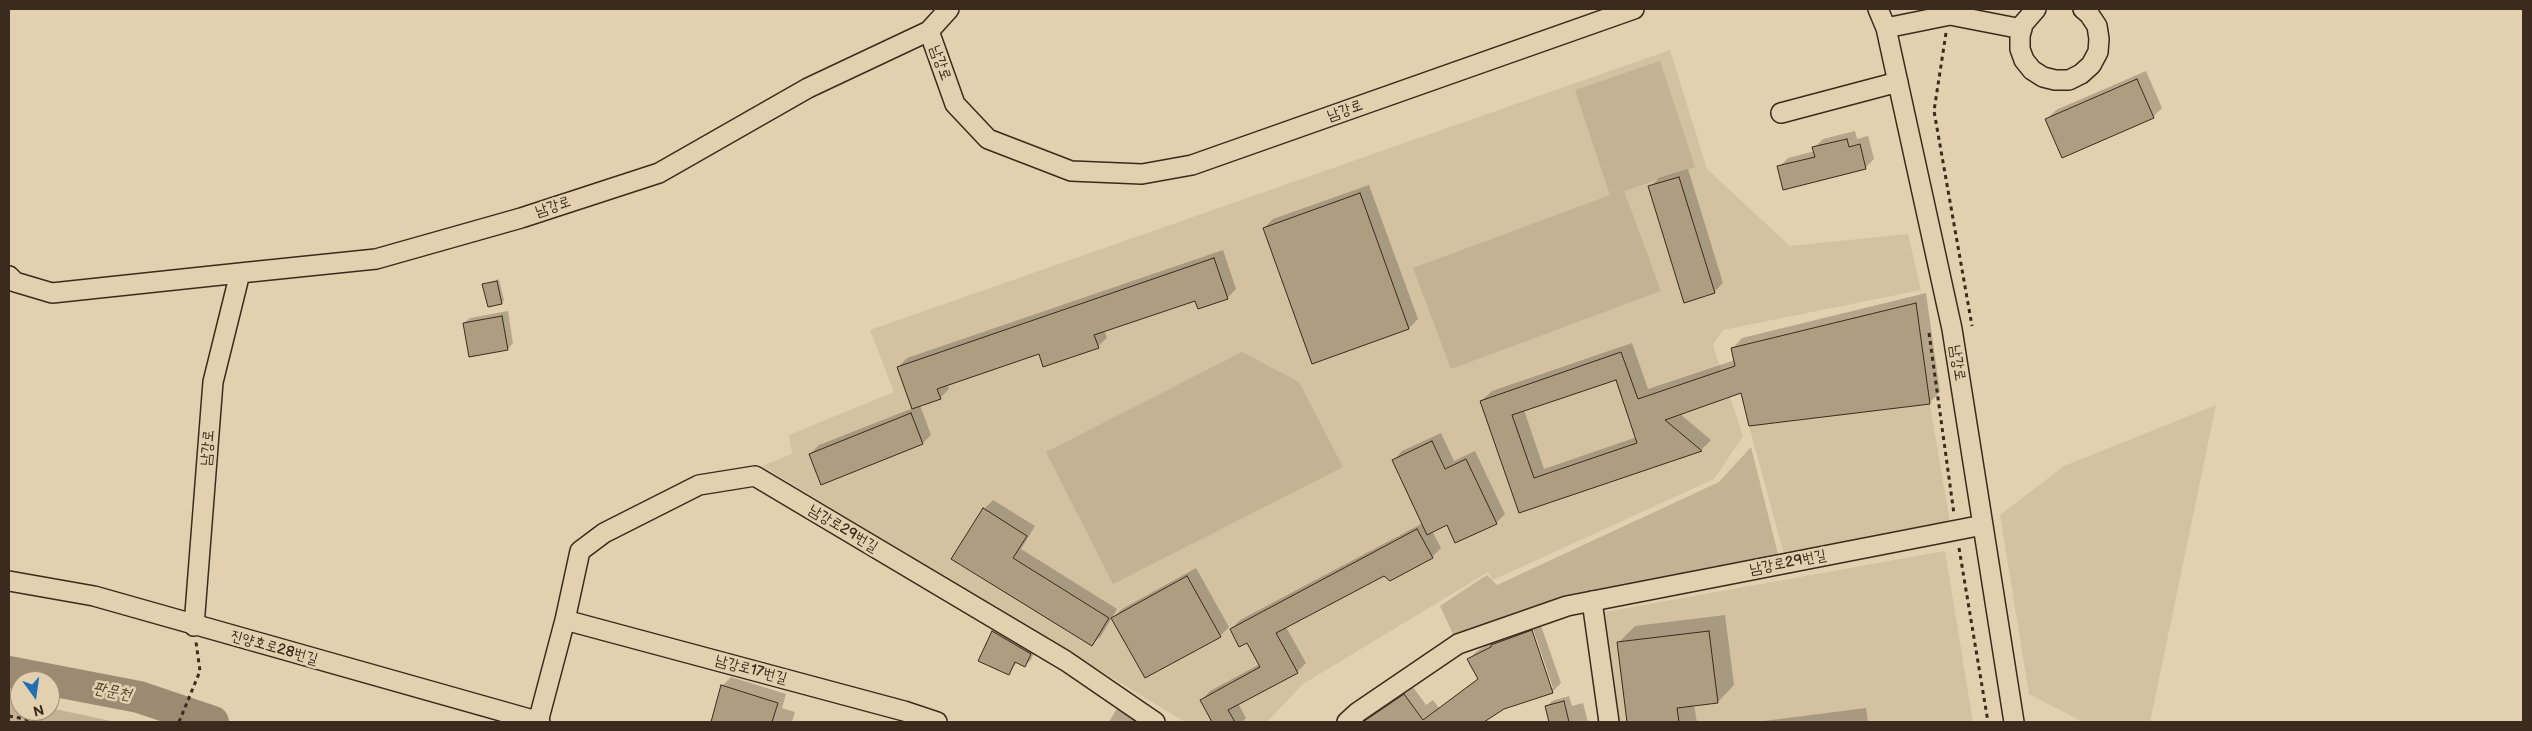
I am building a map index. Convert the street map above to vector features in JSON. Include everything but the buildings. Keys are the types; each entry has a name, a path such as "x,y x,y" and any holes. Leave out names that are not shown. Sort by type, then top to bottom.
{"street":[{"path":"929,31 949,9"},
{"name":"남강로","path":"9,276 15,282 52,293 376,259 521,218 659,173 808,88 929,31 955,104 988,139 1071,171 1142,174 1192,164 1634,9"},
{"name":"남강로","path":"1878,9 1886,28 1952,329 2014,722"},
{"path":"2036,9 2030,14 2022,29 2020,49 2024,60 2032,70 2043,77 2055,80 2069,80 2081,74 2091,65 2098,52 2099,39 2096,26 2089,14 2083,9"},
{"path":"1886,28 1950,15 2022,29"},
{"path":"1782,113 1898,82"},
{"name":"남강로","path":"194,626 213,382 240,273"},
{"name":"남강로29번길","path":"539,722 565,620 580,551 604,533 699,485 755,476 1066,661 1155,722"},
{"name":"남강로29번길","path":"1348,722 1358,712 1458,644 1567,606 1983,525"},
{"name":"진양호로28번길","path":"9,580 94,596 194,626 539,722"},
{"path":"1592,601 1609,722"},
{"name":"남강로17번길","path":"565,620 904,711 936,722"}],"path":[{"path":"1950,15 1941,58 1934,111 1972,326"},
{"path":"179,722 200,671 194,626"},
{"path":"9,716 40,722"}],"shaded area":[{"path":"1670,50 1707,169 1790,246 1908,234 1921,290 1723,330 1713,345 1743,436 1714,479 1493,580 1488,572 1303,684 1267,722 1185,722 762,466 792,454 789,435 894,392 870,330"},
{"path":"1660,61 1695,167 1624,191 1661,291 1451,369 1413,268 1610,195 1575,90"},
{"path":"1242,352 1299,382 1343,467 1113,584 1046,452"},
{"path":"1930,404 1950,523 1784,554 1749,426"},
{"path":"2216,405 2150,722 2083,722 2029,694 2000,515 2064,466"},
{"path":"1751,447 1779,558 1590,592 1453,634 1440,606 1487,575 1497,585 1719,482"},
{"path":"1945,551 1973,722 1615,722 1599,613"},
{"path":"9,700 10,721 60,721 60,710 116,722 9,722"}],"waterway":[{"name":"판문천","path":"9,672 139,697 213,722"}]}
